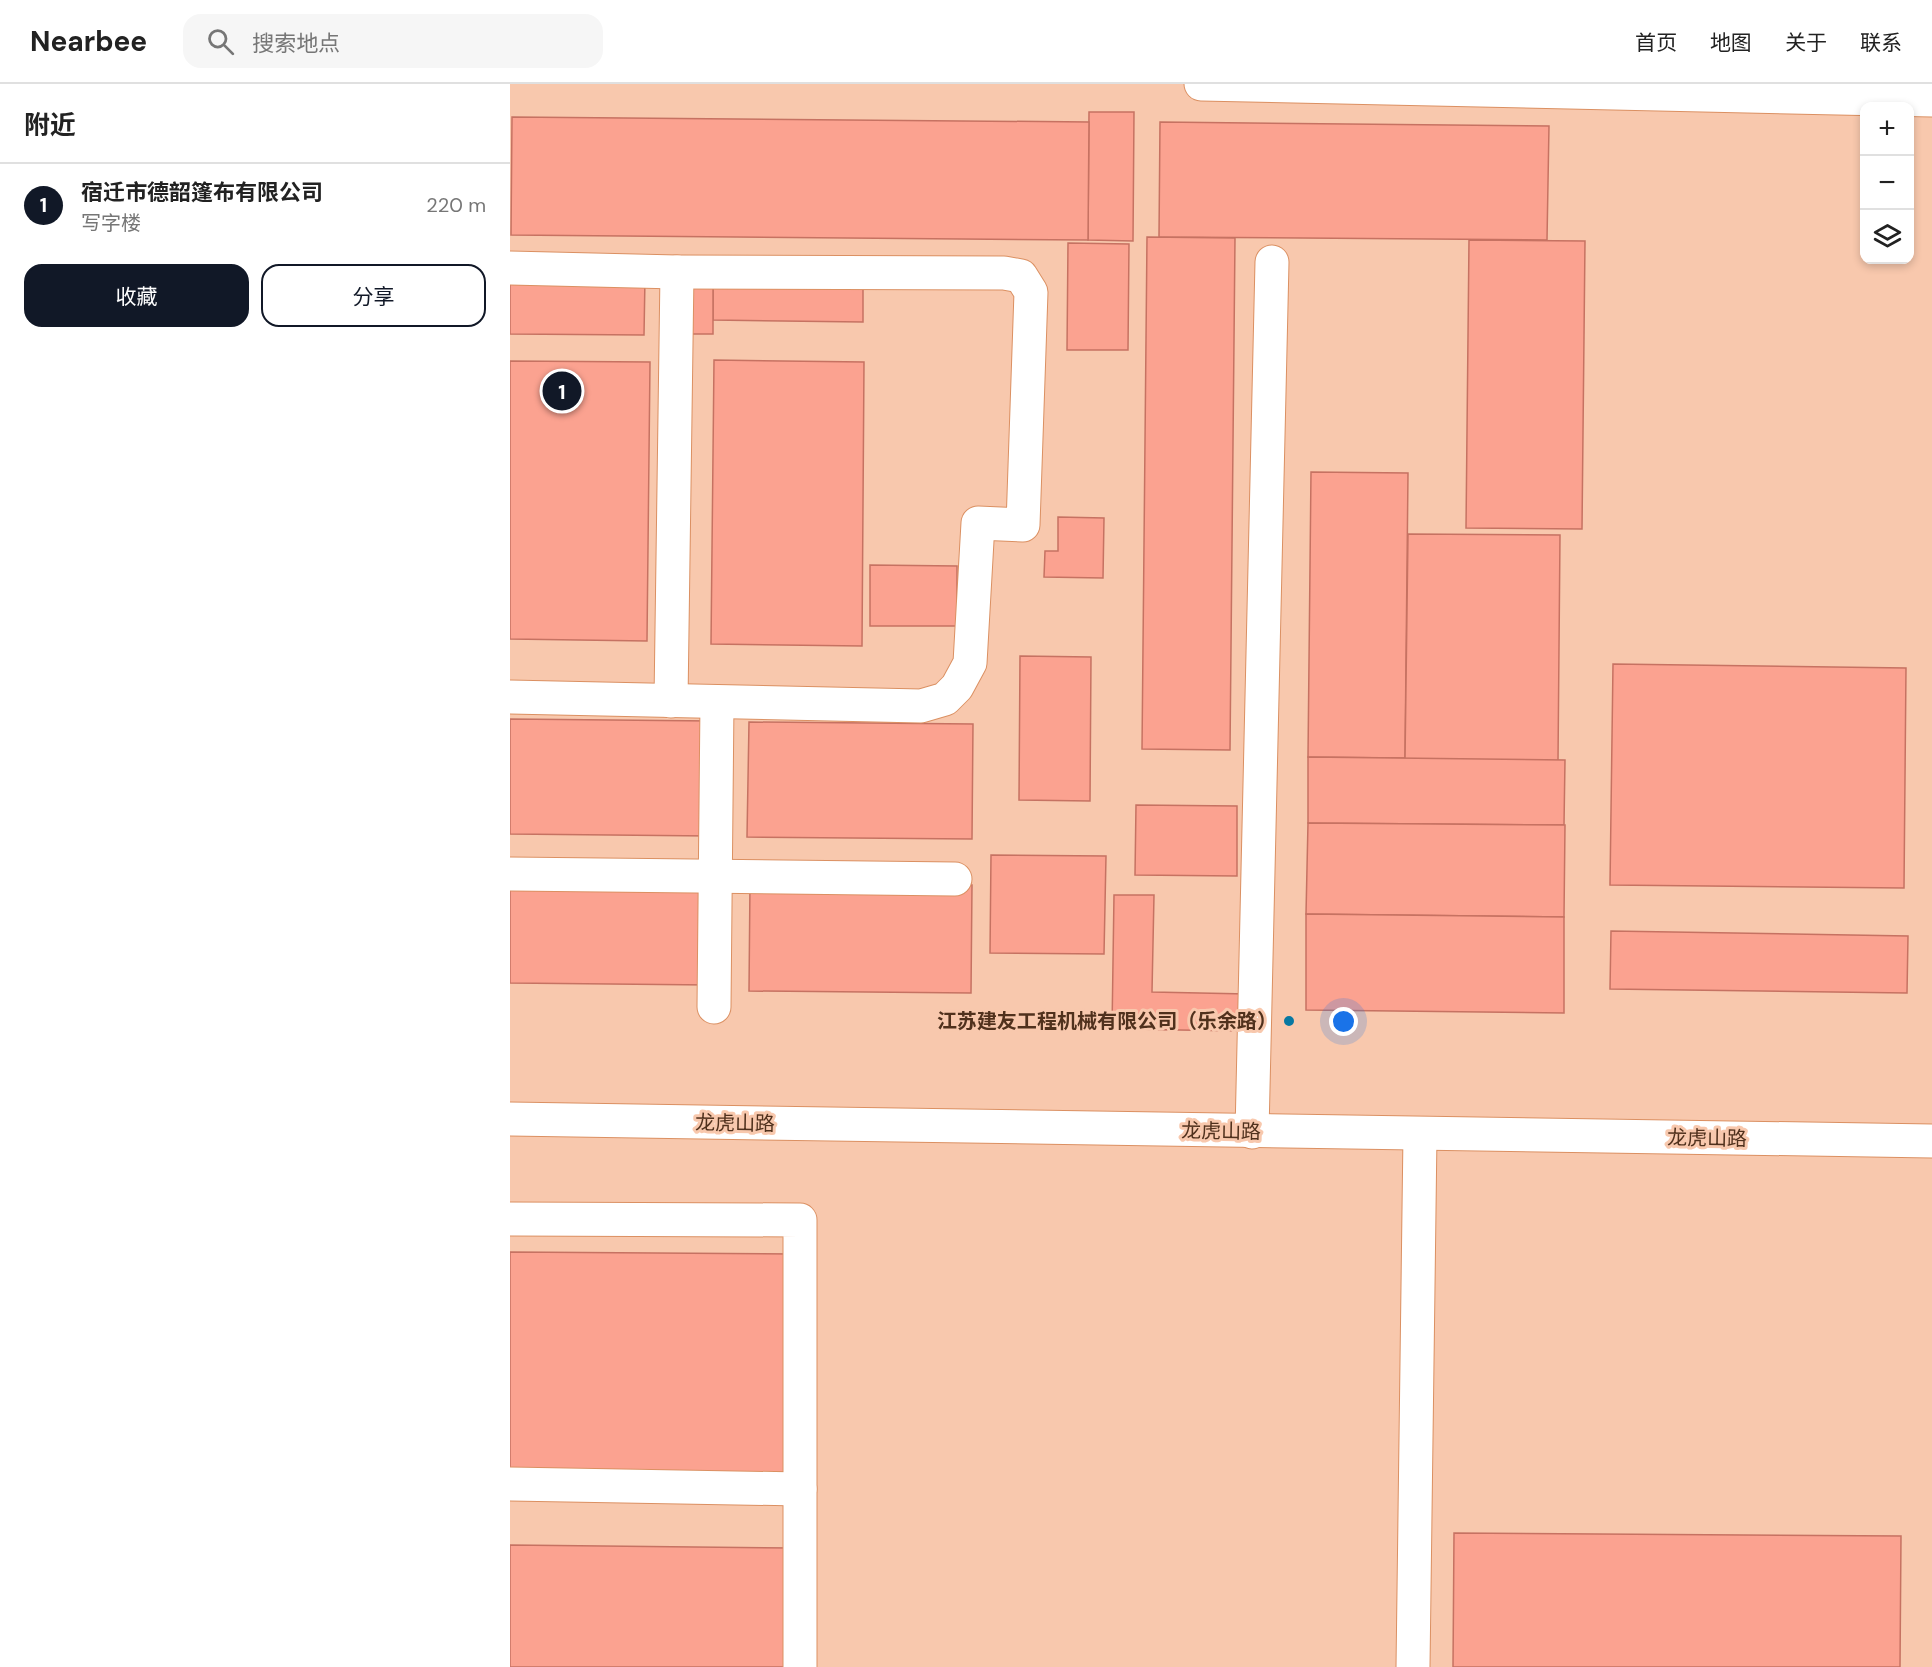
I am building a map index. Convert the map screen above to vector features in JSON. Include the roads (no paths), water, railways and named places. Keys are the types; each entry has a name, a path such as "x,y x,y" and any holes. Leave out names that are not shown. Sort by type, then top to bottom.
{"street":[{"path":"1201,84 1932,100"},
{"path":"1252,1132 1272,262"},
{"path":"510,268 677,272 1004,273 1021,276 1031,292 1023,525 978,523 970,663 957,687 945,699 921,706 510,698"},
{"path":"671,701 677,272"},
{"path":"714,1007 717,702"},
{"path":"510,874 955,879"},
{"name":"龙虎山路","path":"510,1119 1932,1141"},
{"path":"1413,1667 1420,1134"},
{"path":"510,1219 800,1220 800,1667"},
{"path":"510,1484 800,1489"}],"place":[{"name":"宿迁市德韶篷布有限公司","path":"562,391"},
{"name":"江苏建友工程机械有限公司（乐余路）","path":"1289,1021"}]}
